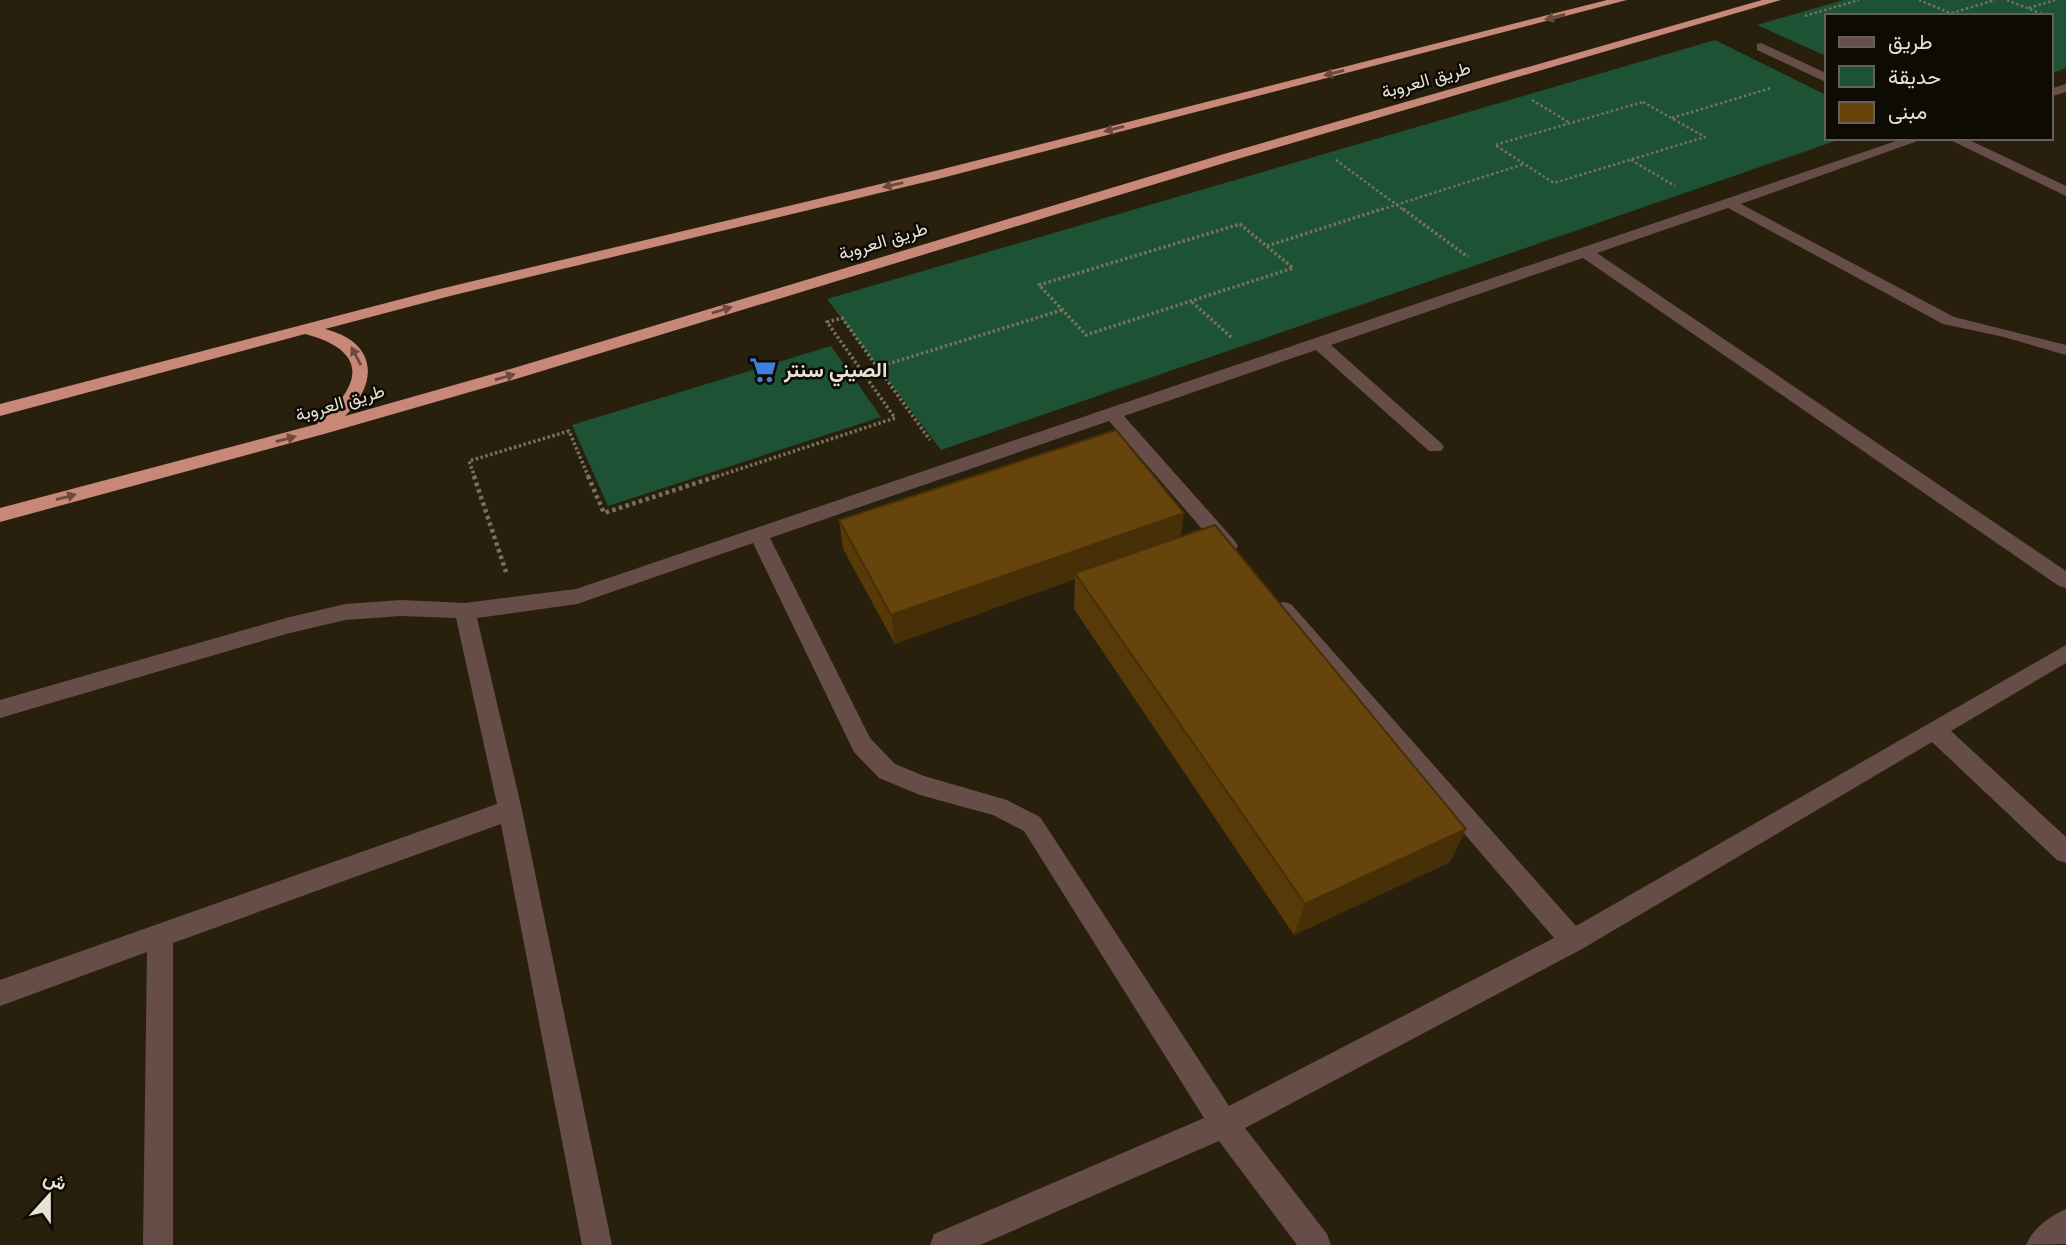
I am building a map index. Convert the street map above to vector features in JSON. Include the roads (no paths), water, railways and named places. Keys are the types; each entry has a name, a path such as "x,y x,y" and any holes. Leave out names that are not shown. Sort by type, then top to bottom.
{"highway":[{"name":"طريق العروبة","path":"0,410 301,329 611,251 1018,155 1621,0"},
{"name":"طريق العروبة","path":"0,515 318,430 513,374 1243,153 1776,0"},
{"path":"301,329 338,338 351,346 359,358 362,371 360,385 351,400 318,430"}],"street":[{"path":"1761,47 1825,78"},
{"path":"0,709 335,614 388,608 465,611 577,596 1913,140"},
{"path":"1957,140 2066,192"},
{"path":"1729,203 1948,321 2007,333 2066,351"},
{"path":"1586,252 2066,581"},
{"path":"1319,343 1436,447"},
{"path":"1113,414 1242,562"},
{"path":"759,536 862,745 887,771 920,785 999,807 1032,824 1224,1124 1316,1245"},
{"path":"1269,593 1573,941"},
{"path":"465,611 510,810 597,1245"},
{"path":"945,1245 1224,1124 1573,941 2066,653"},
{"path":"1934,730 2066,852"},
{"path":"0,993 510,810"},
{"path":"158,1245 159,936"},
{"path":"2041,1245 2066,1224"}],"place":[{"name":"الصيني سنتر","path":"763,370"}]}
